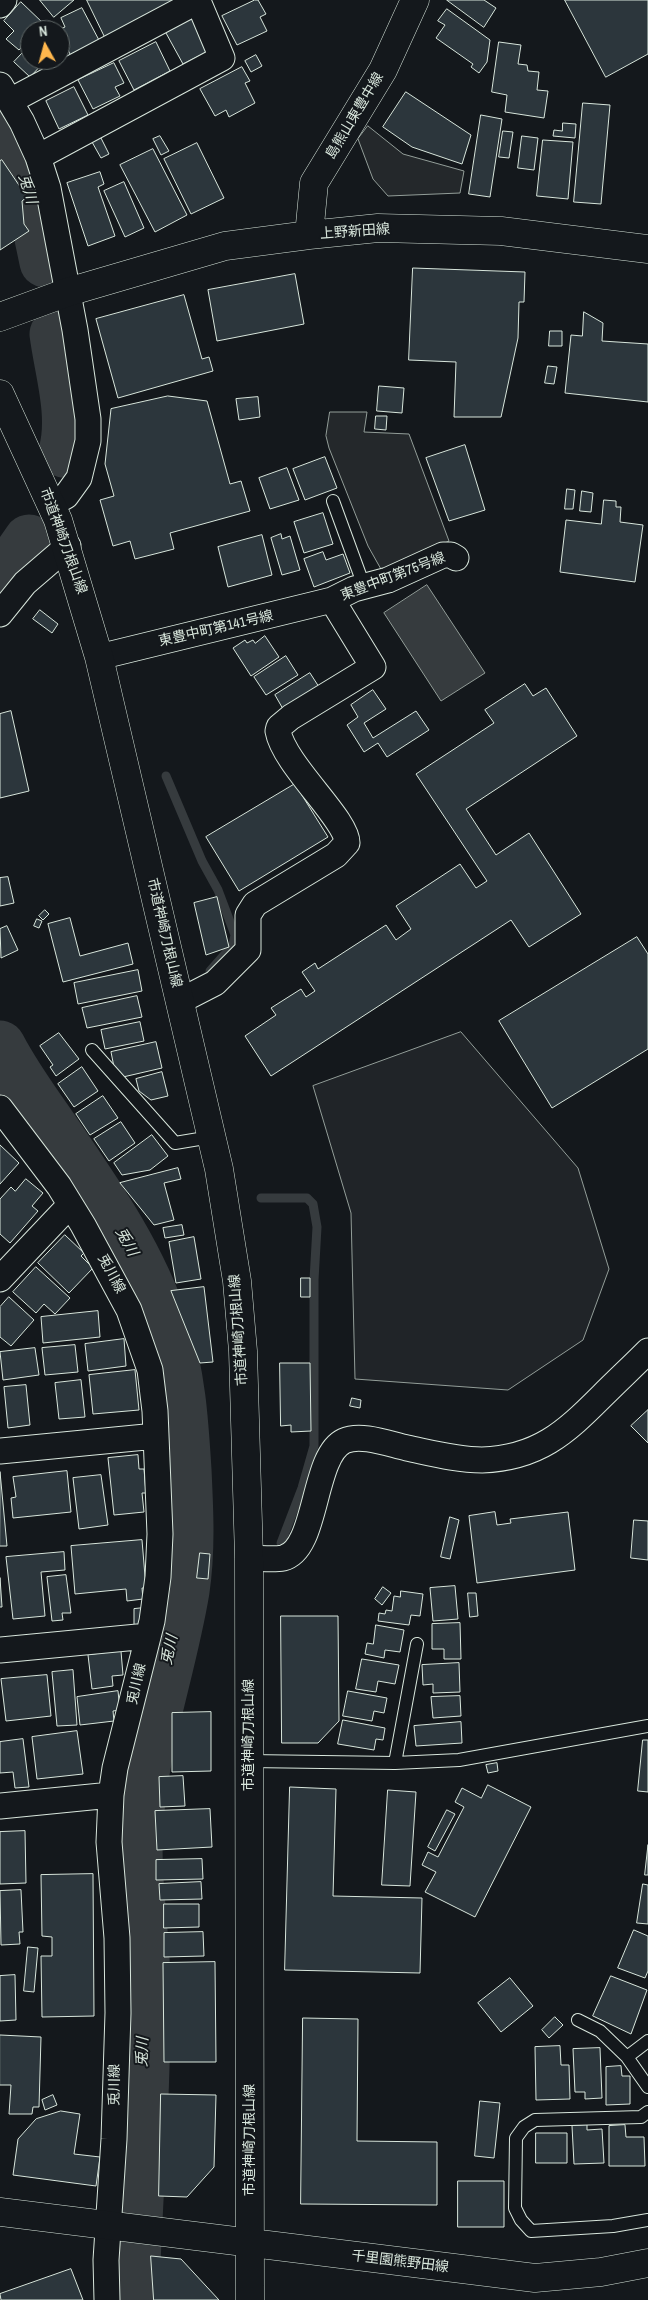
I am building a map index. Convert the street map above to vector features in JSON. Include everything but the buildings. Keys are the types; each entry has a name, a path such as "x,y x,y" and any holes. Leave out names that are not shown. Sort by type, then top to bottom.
{"street":[{"path":"0,5 4,0"},
{"name":"島熊山東豊中線","path":"309,235 314,183 383,70 415,0"},
{"path":"38,157 222,58 198,1 5,93 38,157 48,188 68,292 90,427 79,478 66,496 52,504"},
{"name":"上野新田線","path":"0,317 68,292 225,246 309,235 378,228 501,231 648,249"},
{"name":"市道神崎刀根山線","path":"0,394 52,504 68,546 99,657 211,1137 231,1237 241,1315 249,1558 250,2300"},
{"path":"0,614 25,583 68,546"},
{"name":"東豊中町第75号線","path":"180,1001 215,983 248,950 248,916 255,904 336,854 347,843 344,830 305,780 282,744 278,731 279,727 291,717 372,667 332,600 364,586 388,580 443,555 451,555 456,558"},
{"name":"東豊中町第141号線","path":"99,657 332,600"},
{"name":"兎川線","path":"0,1108 59,1186 96,1247 136,1325 150,1370 155,1411 160,1555 152,1620 115,1768 111,1795 109,1842 117,1944 118,2013 114,2139 114,2226 107,2300"},
{"path":"0,1279 70,1204"},
{"path":"249,1558 283,1558 296,1550 318,1494 328,1458 336,1446 345,1440 364,1439 475,1460 521,1453 541,1447 568,1430 648,1351"},
{"path":"0,1451 156,1436"},
{"path":"0,1650 148,1636"},
{"path":"0,1806 111,1795"},
{"path":"0,2212 114,2226"},
{"name":"千里園熊野田線","path":"114,2226 535,2278 601,2272 648,2262"}],"lane":[{"path":"333,501 364,586"},
{"path":"92,1050 175,1143 211,1137"},
{"path":"394,1763 417,1644"},
{"path":"249,1761 394,1763 459,1760 648,1726"},
{"path":"578,2020 600,2031 627,2057 648,2088"},
{"path":"627,2057 648,2041"},
{"path":"648,2112 641,2117 535,2120 524,2126 516,2138 515,2208 521,2220 531,2230 613,2226 648,2220"}],"shaded area":[{"path":"368,126 403,154 464,171 460,193 388,196 373,179 358,139"},
{"path":"330,412 367,412 364,432 409,434 449,541 391,570 382,571 368,546 329,448 326,436"},
{"path":"427,585 485,673 441,701 384,613"},
{"path":"461,1032 578,1168 609,1269 583,1340 508,1390 355,1379 351,1213 313,1086"}],"waterway":[{"name":"兎川","path":"0,119 29,186 45,262"},
{"name":"兎川","path":"55,334 67,408 67,438 64,452"},
{"name":"兎川","path":"0,582 29,540"},
{"path":"166,776 202,861 218,890 235,935 233,945 210,971"},
{"name":"兎川","path":"0,1046 23,1085 113,1219 142,1271 164,1326 174,1361 182,1415 188,1516 186,1576 178,1620 145,1764 138,1823 137,1863 144,1962 145,2017 135,2263 136,2300"},
{"path":"261,1198 307,1198 313,1204 317,1227 314,1280 314,1446 302,1488 281,1543"}]}
